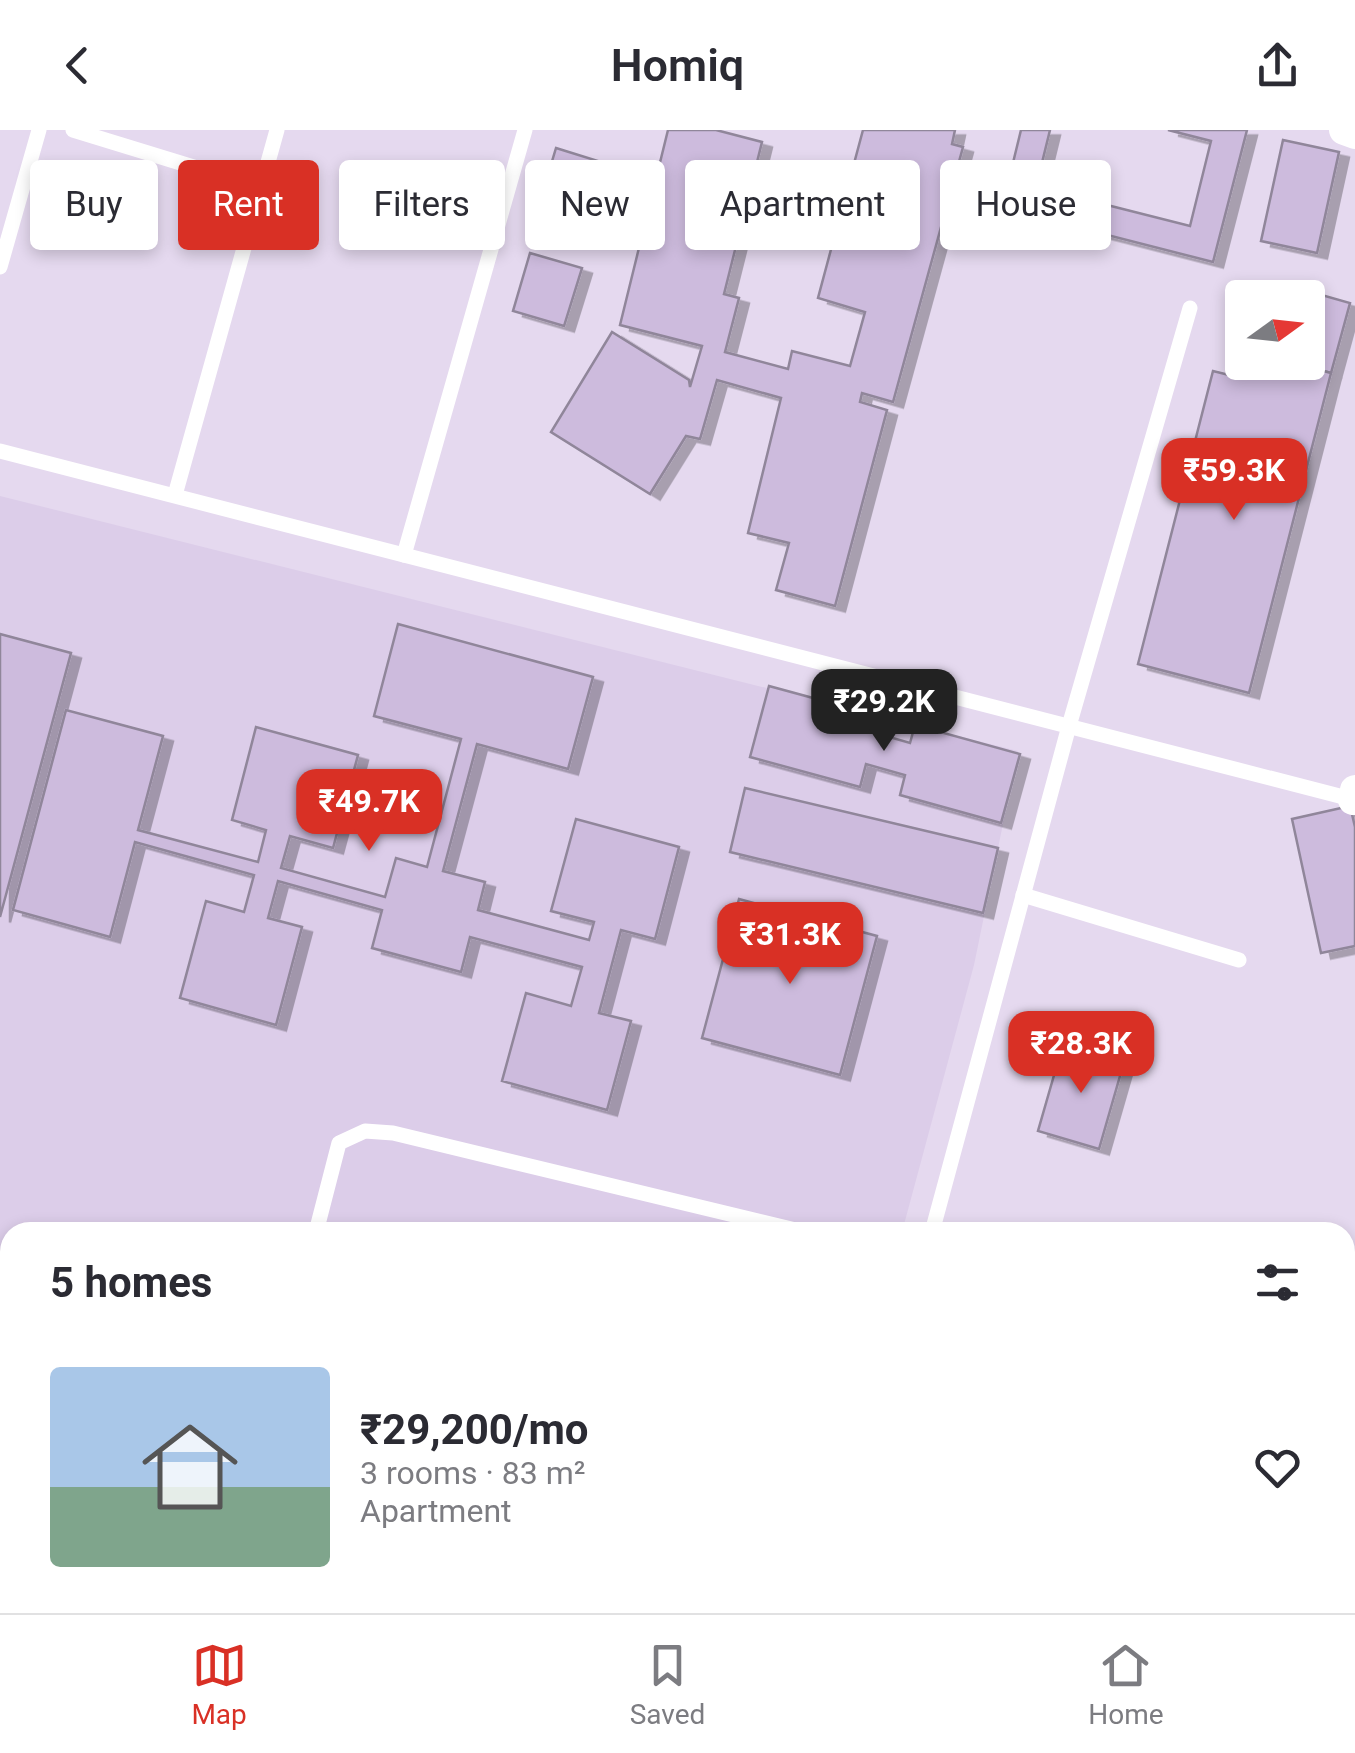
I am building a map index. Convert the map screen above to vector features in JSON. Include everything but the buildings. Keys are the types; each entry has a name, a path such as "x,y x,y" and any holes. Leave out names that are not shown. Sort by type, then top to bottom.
{"street":[{"path":"1344,130 1355,134"}],"lane":[{"path":"0,267 39,130"},
{"path":"73,130 178,162"},
{"path":"270,160 278,130"},
{"path":"404,555 524,130"},
{"path":"175,496 244,250"},
{"path":"935,1222 1069,726 1190,308"},
{"path":"0,450 1354,797"},
{"path":"1023,895 1240,960"},
{"path":"319,1222 339,1143 366,1131 393,1132 763,1222"}],"shaded area":[{"path":"0,496 1018,751 974,965 905,1222 0,1222"}]}
